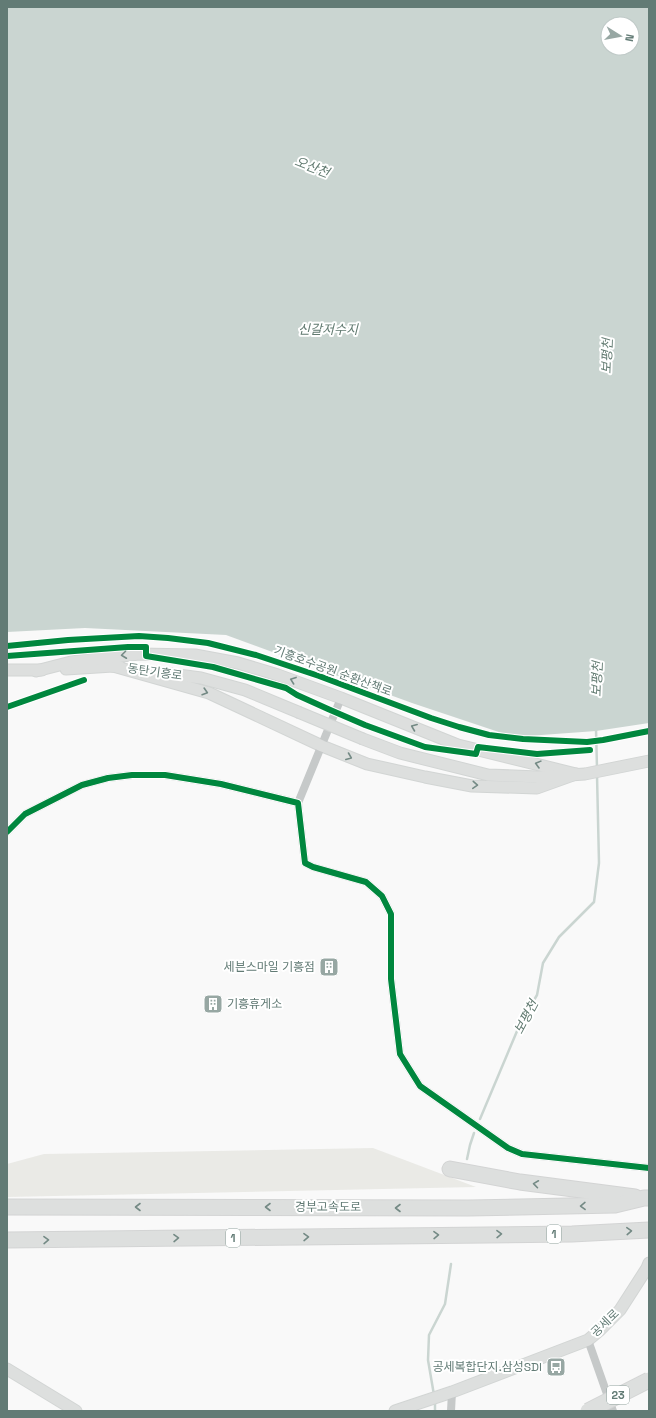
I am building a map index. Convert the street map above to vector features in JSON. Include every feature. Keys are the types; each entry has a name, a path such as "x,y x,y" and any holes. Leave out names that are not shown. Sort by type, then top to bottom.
{"highway":[{"path":"452,1165 475,1174 520,1182 647,1198"},
{"name":"경부고속도로","path":"7,1207 468,1208 615,1205 647,1198"},
{"name":"1","path":"7,1240 572,1234 649,1230"},
{"name":"23","path":"588,1411 649,1380"}],"main road":[{"path":"36,671 71,662 139,654 195,656 238,663 278,675 341,698 458,744 581,774"},
{"name":"동탄기흥로","path":"7,670 36,671 113,666 201,678 245,690 362,739 400,753 488,775 538,777 581,774"},
{"path":"113,666 209,693 322,746 367,764 472,786 537,788 581,774 649,760"},
{"name":"공세로","path":"395,1411 449,1393 588,1340 620,1310 649,1263"},
{"path":"7,1369 76,1411"}],"street":[{"path":"341,698 298,803 305,863 313,867 366,882 382,896 391,914 391,979 400,1054 420,1086 508,1148 522,1154 649,1168"},
{"path":"7,832 25,814 82,785 108,778 132,775 165,775 221,784 298,803"},
{"path":"588,1340 613,1411"},
{"path":"449,1393 451,1411"}],"shaded area":[{"path":"373,1148 476,1187 7,1197 7,1164 44,1154"}],"water":[{"name":"신갈저수지","path":"7,7 649,7 649,723 596,731 514,737 412,703 226,635 85,628 7,632"}],"waterway":[{"name":"보평천","path":"596,729 597,768"},
{"name":"보평천","path":"480,1119 520,1024 537,995 543,963 559,937 594,902 599,863 597,775"},
{"name":"보평천","path":"467,1159 474,1133"},
{"name":"보평천","path":"434,1395 428,1360 429,1335 445,1304 451,1264"},
{"name":"보평천","path":"435,1402 435,1411"}],"cycle path":[{"name":"기흥호수공원 순환산책로","path":"7,646 68,640 139,636 208,643 256,655 319,676 431,718 489,735 523,739 587,742 649,731"},
{"path":"7,656 146,647 146,656 213,667 286,688 297,695 365,725 425,747 476,754 478,747 537,754 590,750"},
{"path":"7,707 84,680"},
{"path":"7,832 25,814 82,785 108,778 132,775 165,775 221,784 298,803 305,863 313,867 366,882 382,896 391,914 391,979 400,1054 420,1086 508,1148 522,1154 649,1168"}],"place":[{"name":"세븐스마일 기흥점","path":"329,967"},
{"name":"기흥휴게소","path":"213,1004"},
{"name":"공세복합단지.삼성SDI","path":"556,1367"}],"water label":[{"name":"오산천","path":"312,167"}]}
